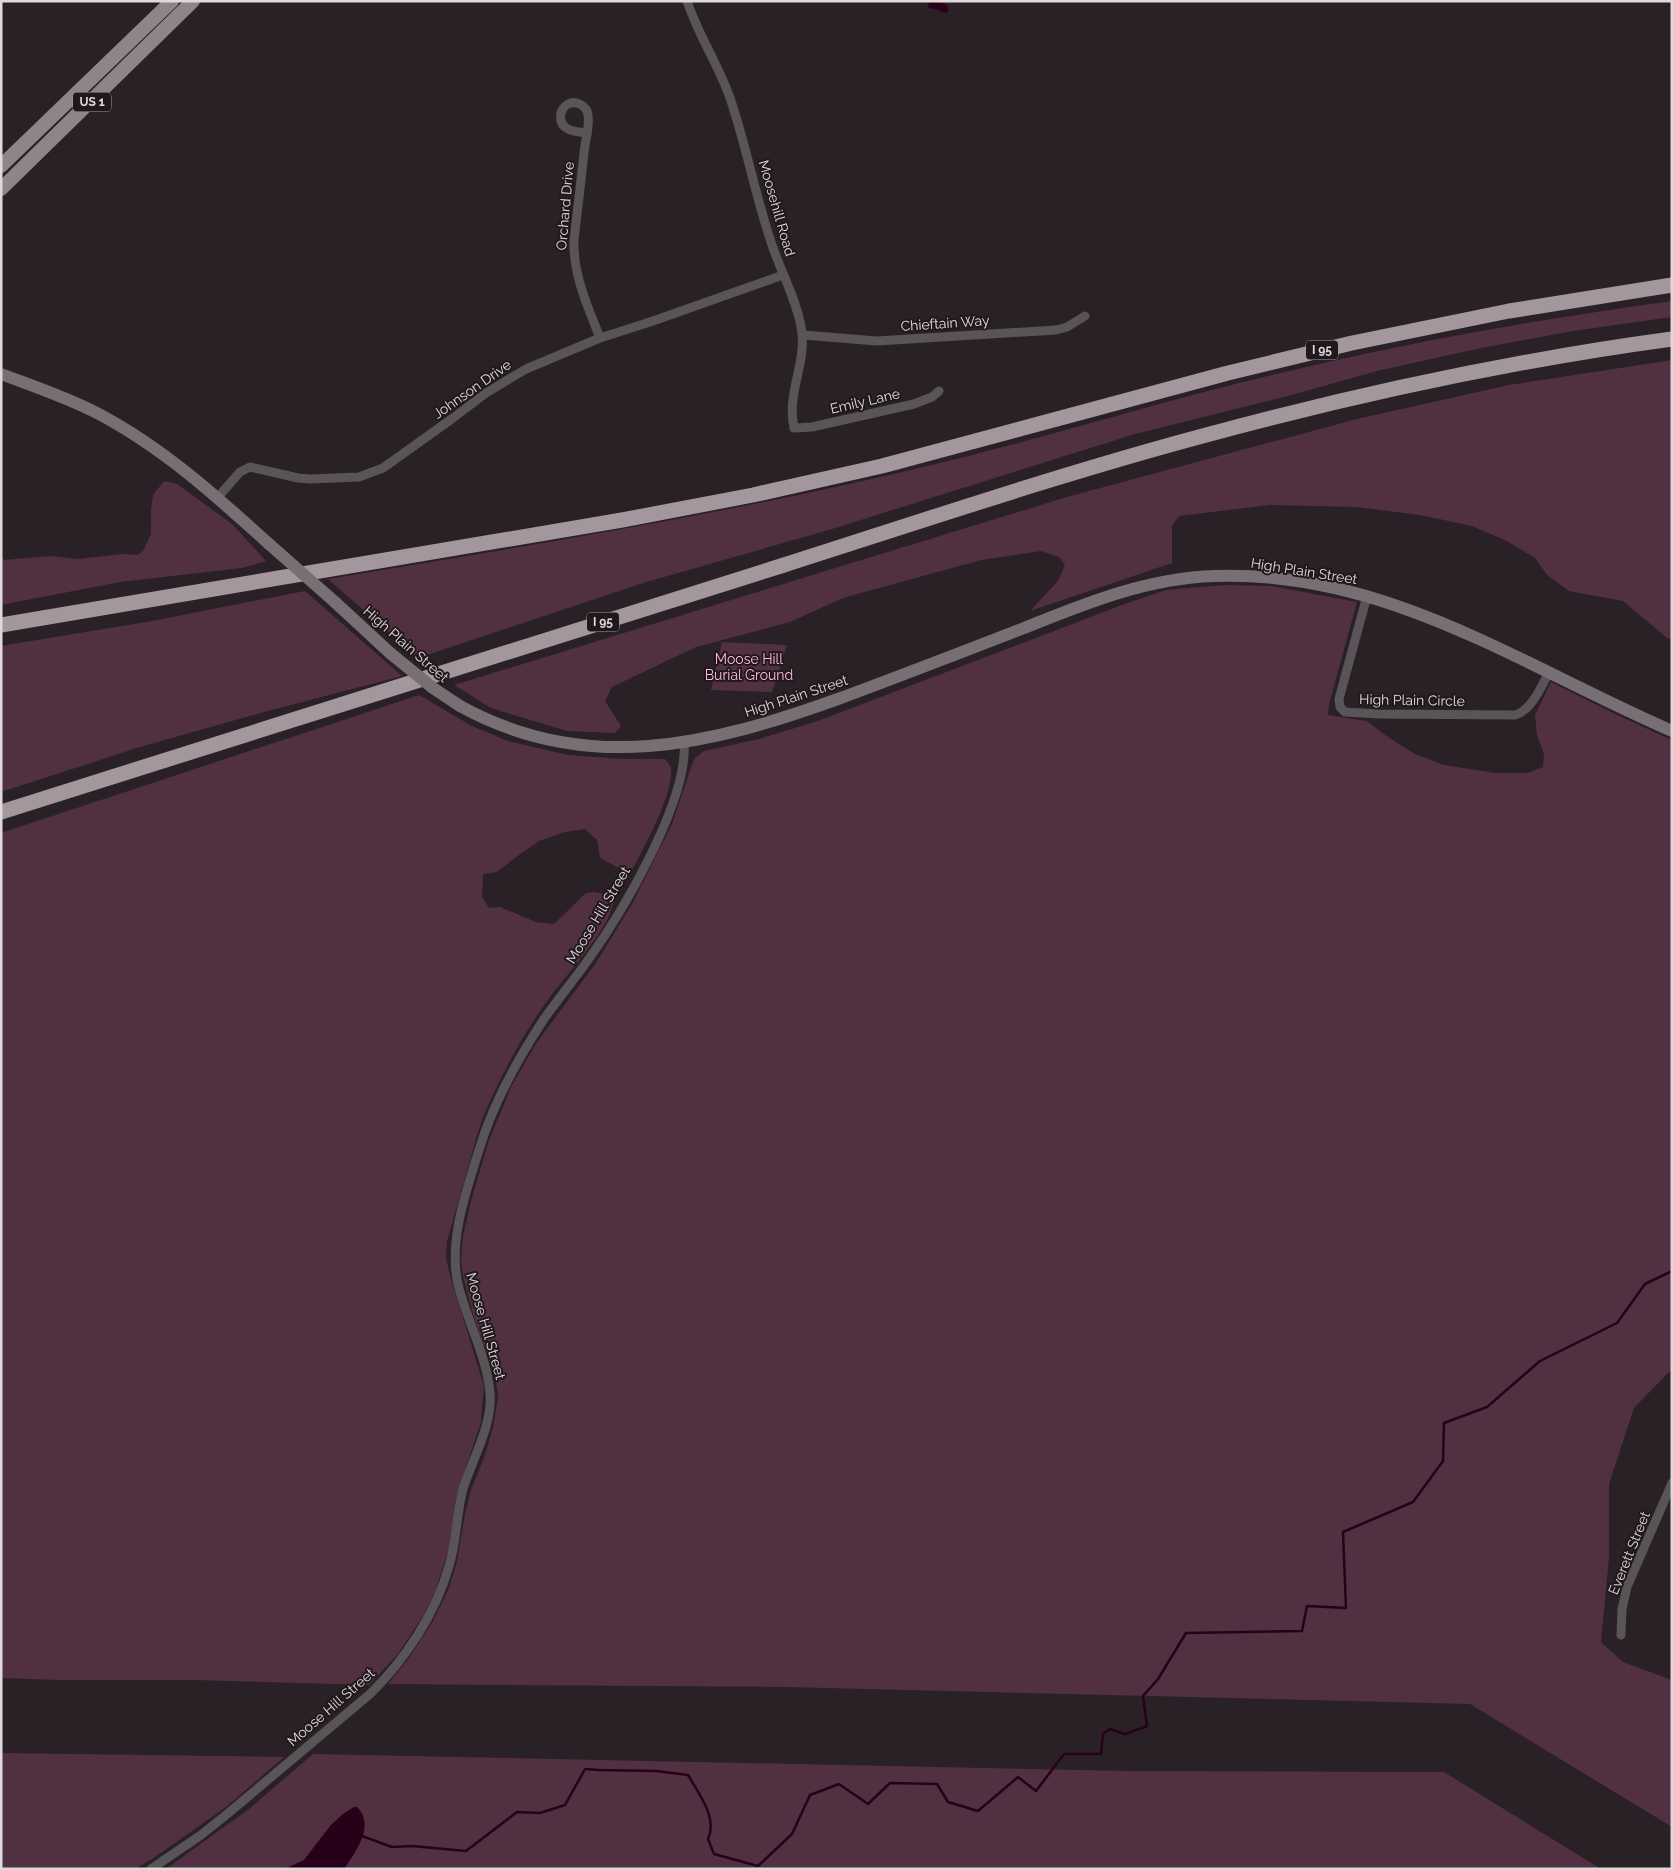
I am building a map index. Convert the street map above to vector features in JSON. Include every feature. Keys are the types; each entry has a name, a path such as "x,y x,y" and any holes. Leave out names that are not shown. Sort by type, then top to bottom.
{"highway":[{"name":"I 95","path":"1,625 612,522 761,494 882,466 1228,373 1344,345 1509,311 1672,285"},
{"name":"I 95","path":"1,812 1035,486 1187,440 1316,407 1438,379 1672,339"}],"main road":[{"name":"US 1","path":"1,166 172,1"},
{"name":"US 1","path":"1,189 193,1"},
{"name":"High Plain Street","path":"1,374 66,399 115,423 161,452 218,497 390,653 432,688 460,706 505,728 573,745 622,748 684,742 726,734 788,716 871,687 1102,597 1142,586 1193,577 1235,576 1303,583 1367,596 1411,610 1457,628 1672,731"}],"street":[{"name":"Moosehill Road","path":"687,1 732,103 769,237 797,310 803,335 802,354 792,400 794,428"},
{"name":"Orchard Drive","path":"586,133 574,252 577,276 600,338"},
{"name":"Johnson Drive","path":"218,497 240,472 250,467 310,479 359,477 383,468 504,381 526,369 600,338 783,275"},
{"name":"Chieftain Way","path":"803,335 877,341 1056,330 1067,327 1085,316"},
{"name":"Emily Lane","path":"794,428 812,427 914,404 939,391"},
{"name":"High Plain Circle","path":"1367,596 1339,699 1340,707 1345,712 1515,715 1522,713 1530,704 1549,672"},
{"name":"Moose Hill Street","path":"151,1869 226,1816 370,1694 404,1655 437,1599 449,1566 463,1489 486,1424 491,1402 488,1378 458,1286 454,1261 457,1233 478,1151 494,1106 519,1060 548,1013 596,950 647,860 665,822 677,790 684,757 684,742"},
{"name":"Everett Street","path":"1621,1635 1622,1608 1627,1587 1672,1483"}],"green space":[{"path":"1672,301 1672,317 1573,331 1481,348 1377,371 1288,396 1135,434 832,529 643,583 418,658 328,579 548,542 766,502 958,459 1238,383 1381,350 1575,315"},
{"path":"1672,360 1672,640 1667,638 1623,601 1569,591 1547,575 1535,558 1505,540 1472,526 1420,515 1357,507 1270,505 1179,516 1172,526 1172,563 1030,611 1058,581 1065,565 1059,557 1041,551 981,560 843,598 790,622 696,647 612,687 605,701 621,726 615,733 567,731 491,708 454,685 1067,497 1357,419 1509,385"},
{"path":"164,481 177,484 232,524 266,561 242,568 120,582 1,605 1,554 4,560 50,556 78,559 123,554 137,555 143,551 151,534 153,495"},
{"path":"1225,585 1271,586 1357,602 1329,704 1328,715 1367,721 1415,754 1444,765 1495,773 1528,773 1543,767 1544,754 1537,735 1535,715 1551,682 1672,740 1672,1371 1634,1408 1609,1484 1609,1557 1601,1642 1623,1662 1672,1680 1672,1827 1470,1704 786,1687 388,1684 409,1658 433,1621 449,1588 457,1561 471,1490 485,1455 493,1427 498,1397 496,1381 473,1314 463,1276 461,1260 463,1236 471,1201 489,1140 512,1085 537,1042 596,963 632,904 672,824 694,759 704,751 759,739 815,722 1166,590"},
{"path":"305,591 402,676 140,747 1,792 1,646 152,621"},
{"name":"Moose Hill Burial Ground","path":"722,642 787,645 772,692 711,690"},
{"path":"419,695 472,726 508,741 568,755 622,759 665,759 671,769 671,780 663,807 630,874 600,858 597,840 585,829 565,832 539,841 497,872 483,874 482,897 489,908 500,907 536,922 554,924 586,893 595,892 608,895 613,903 605,925 540,1011 521,1041 496,1088 482,1120 447,1241 446,1257 449,1272 484,1386 481,1422 456,1498 449,1548 435,1592 423,1616 398,1654 369,1685 195,1680 1,1678 1,833"},
{"path":"1,1753 284,1757 226,1807 135,1869 1,1869"},
{"path":"313,1754 1128,1771 1444,1772 1601,1869 344,1869 359,1845 359,1809 354,1807 331,1825 304,1860 285,1869 166,1869 249,1809"}],"shaded area":[{"path":"929,1 937,1 947,5 949,11 945,13 928,8"},
{"path":"354,1807 357,1807 362,1814 365,1822 364,1830 358,1847 344,1869 285,1869 304,1860 331,1825"}],"waterway":[{"path":"362,1836 392,1847 412,1846 466,1851 517,1812 540,1813 565,1805 585,1769 656,1771 688,1775 702,1798 709,1815 711,1823 708,1839 714,1854 758,1866 792,1834 810,1795 839,1784 868,1804 890,1783 937,1784 948,1802 978,1811 1018,1777 1036,1791 1064,1754 1101,1754 1103,1734 1110,1729 1125,1734 1147,1726 1143,1696 1158,1679 1186,1633 1302,1631 1307,1606 1346,1608 1343,1532 1413,1502 1443,1461 1444,1423 1487,1407 1540,1361 1617,1323 1645,1284 1672,1271"}]}
